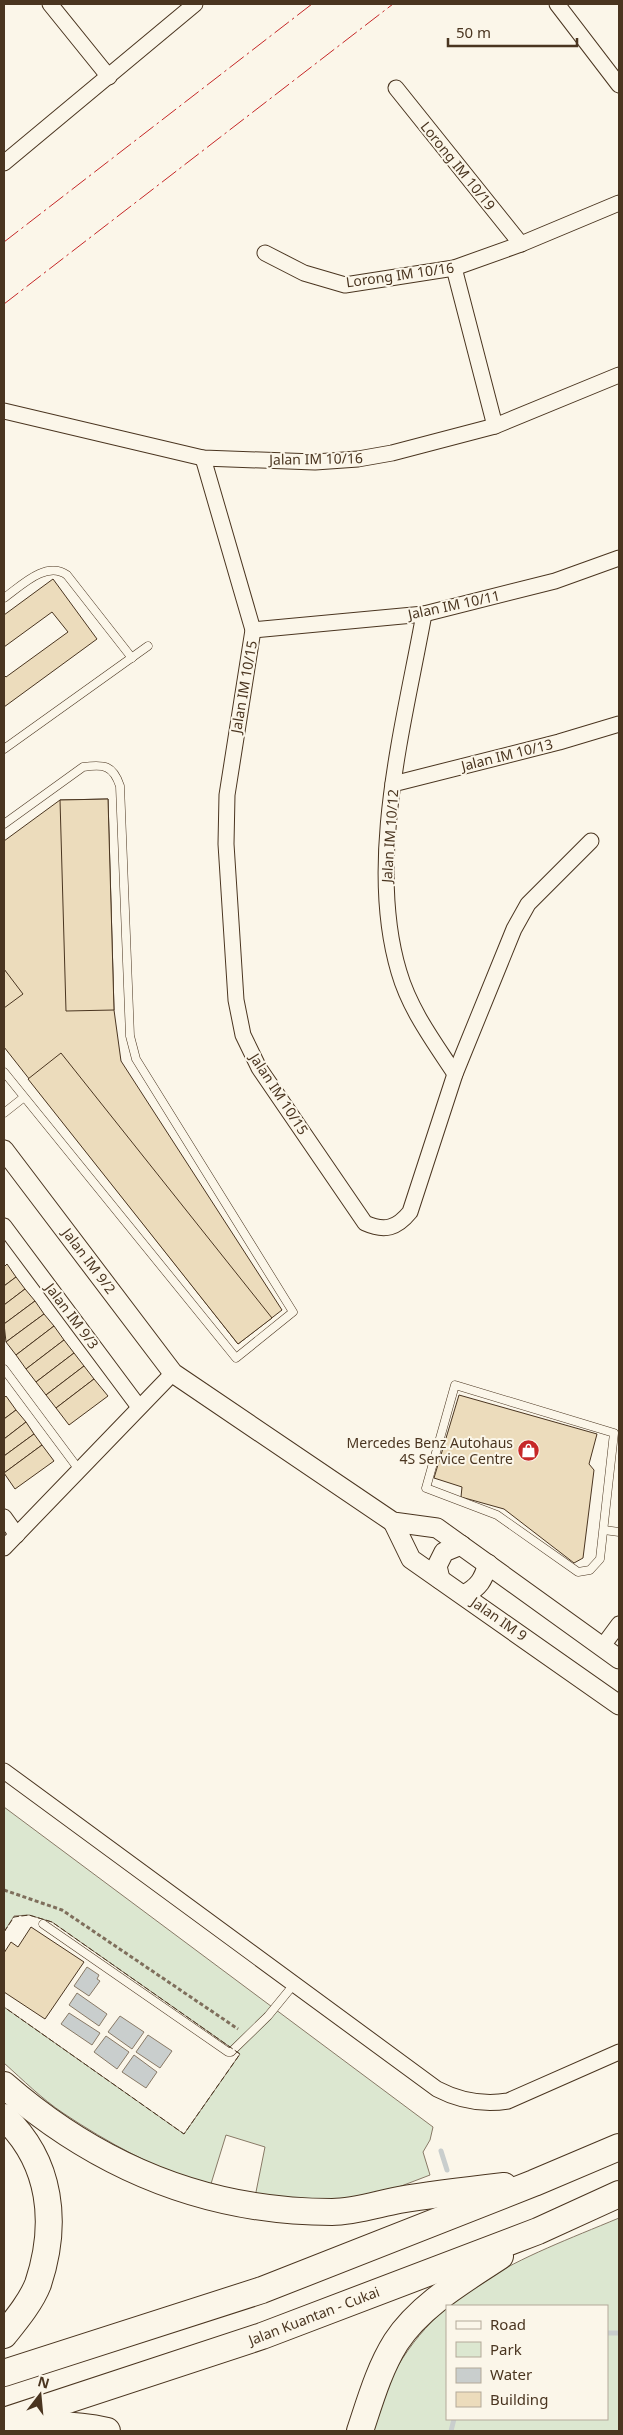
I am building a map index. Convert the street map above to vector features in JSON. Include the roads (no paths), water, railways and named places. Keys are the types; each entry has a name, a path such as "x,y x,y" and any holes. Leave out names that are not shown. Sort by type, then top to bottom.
{"highway":[{"path":"4,2085 26,2105 87,2148 146,2177 210,2197 274,2208 334,2212 445,2192 534,2183"},
{"path":"4,2117 29,2149 44,2180 50,2210 49,2238 37,2285 20,2316 4,2335"},
{"path":"4,2373 262,2290 534,2183 619,2147"},
{"name":"Jalan Kuantan - Cukai","path":"4,2421 262,2336 538,2231 619,2194"},
{"path":"360,2431 374,2387 397,2341 427,2308 538,2231"},
{"path":"4,2429 44,2424 88,2427 106,2431"}],"street":[{"path":"50,4 109,77"},
{"path":"4,163 195,4"},
{"path":"557,4 619,85"},
{"name":"Lorong IM 10/19","path":"396,88 521,244"},
{"name":"Lorong IM 10/16","path":"265,253 304,272 345,285 454,268 521,244 619,203"},
{"path":"454,268 495,426"},
{"name":"Jalan IM 10/16","path":"4,411 203,458 315,462 358,459 392,453 495,426 619,375"},
{"name":"Jalan IM 10/15","path":"203,458 253,630 232,757 227,795 226,834 236,1000 243,1035 259,1068 366,1223 376,1228 394,1227 410,1212 455,1074 514,929 528,904 591,841"},
{"name":"Jalan IM 10/11","path":"253,630 424,614 555,581 619,558"},
{"name":"Jalan IM 10/12","path":"424,614 393,784 387,842 389,928 399,973 416,1015 455,1074"},
{"name":"Jalan IM 10/13","path":"393,784 558,742 619,724"},
{"name":"Jalan IM 9/2","path":"4,1150 174,1373"},
{"name":"Jalan IM 9/3","path":"4,1226 139,1407"},
{"path":"4,1548 174,1373"},
{"name":"Jalan IM 9","path":"174,1373 393,1522 437,1528 619,1659"},
{"path":"4,1517 17,1535"},
{"name":"Jalan IM 9","path":"393,1522 411,1559 619,1705"},
{"path":"440,1579 438,1566 444,1552 461,1545"},
{"path":"464,1595 477,1588 484,1579 488,1564"},
{"path":"602,1647 619,1624"},
{"path":"4,1771 437,2089 452,2097 489,2104 508,2101 619,2052"}],"lane":[{"path":"4,598 35,576 52,570 61,571 67,575 132,658"},
{"path":"4,750 148,646"},
{"path":"4,824 83,767 99,765 109,768 116,774 120,786 130,1036 136,1060 293,1312 236,1358 23,1098 4,1072"},
{"path":"4,1113 23,1098"},
{"path":"4,1369 80,1471"},
{"path":"455,1385 614,1433 604,1530 600,1559 590,1570 578,1572 497,1515 426,1488 455,1385"},
{"path":"604,1530 619,1532"},
{"path":"43,1924 228,2052 231,2052 249,2036 294,1983"}],"water":[{"path":"87,1967 99,1975 97,1979 100,1981 89,1996 74,1986"},
{"path":"77,1993 107,2014 99,2026 69,2005"},
{"path":"69,2013 100,2033 92,2045 61,2024"},
{"path":"120,2016 144,2032 132,2049 108,2032"},
{"path":"148,2035 172,2051 160,2068 136,2052"},
{"path":"106,2036 129,2052 117,2069 94,2052"},
{"path":"134,2055 157,2072 146,2088 122,2072"}],"waterway":[{"path":"441,2151 447,2170"},
{"path":"608,2333 619,2333"},
{"path":"451,2431 454,2420"}],"place":[{"name":"Mercedes Benz Autohaus 4S Service Centre","path":"529,1451"}]}
